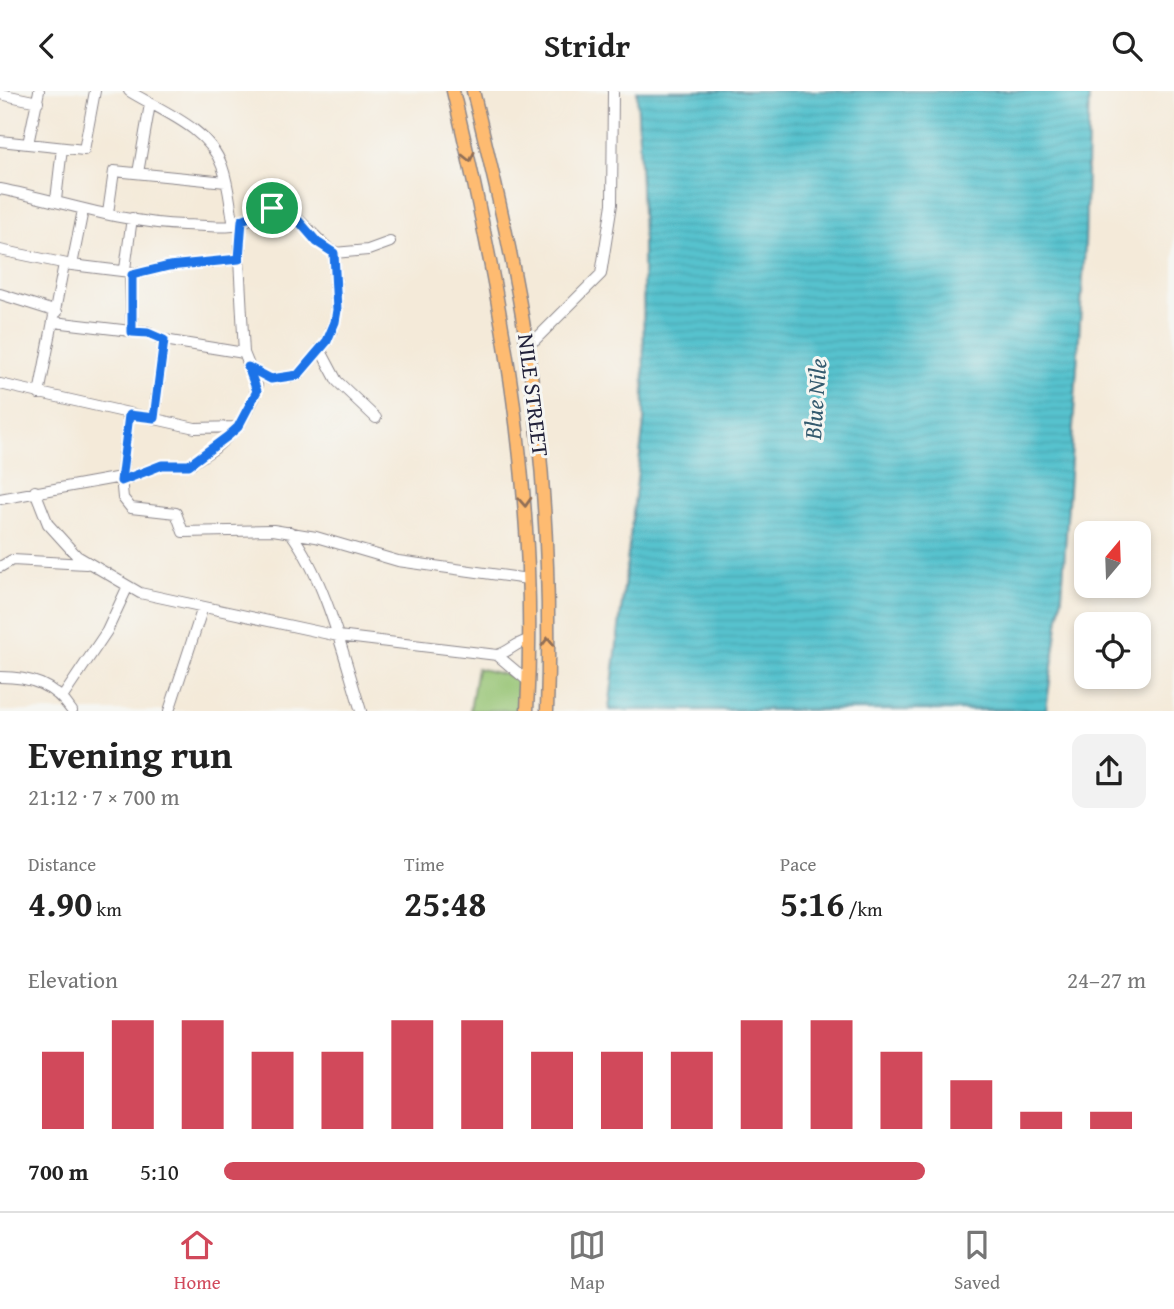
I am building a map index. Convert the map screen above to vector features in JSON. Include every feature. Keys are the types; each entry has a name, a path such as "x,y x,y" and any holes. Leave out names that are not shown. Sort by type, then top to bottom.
{"main road":[{"name":"NILE STREET","path":"453,91 489,241 517,413 528,579 530,640 527,711"},
{"name":"NILE STREET","path":"473,91 509,241 526,340 542,502 547,612 547,711"},
{"path":"489,241 496,246 509,241"},
{"path":"495,274 502,270 514,273"}],"street":[{"path":"0,141 82,151 86,148 94,91"},
{"path":"0,499 35,491 121,479 162,465 189,465 238,427 257,391 244,353 238,223 214,149 204,139 130,91"},
{"path":"526,340 535,340 601,274 612,204 613,91"},
{"path":"0,94 39,96 28,144"},
{"path":"138,173 150,104"},
{"path":"56,200 62,149"},
{"path":"108,213 114,171 226,182"},
{"path":"0,189 56,200 83,210 156,223 238,223 272,208 290,211 317,242 334,253 368,250 390,242"},
{"path":"38,394 83,210"},
{"path":"132,218 129,272 132,332"},
{"path":"0,250 68,265 129,272 239,259"},
{"path":"248,367 271,379 298,375 327,341 337,310 334,253"},
{"path":"0,294 55,317 148,333 164,340 244,353"},
{"path":"154,418 164,340"},
{"path":"320,349 337,381 376,418"},
{"path":"0,384 195,428 238,427"},
{"path":"129,415 121,479 123,498 131,508 176,513 183,532 208,534 256,528 290,532 389,560 528,579"},
{"path":"35,491 48,524 87,564 127,588 338,635 497,656 513,649 521,641 530,640"},
{"path":"290,532 308,561 338,635 361,711"},
{"path":"0,568 12,560 87,564"},
{"path":"62,698 107,631 127,588"},
{"path":"169,711 203,607"},
{"path":"497,656 529,682"},
{"path":"0,677 30,678 62,698 72,711"}],"green space":[{"path":"477,668 519,678 518,710 470,711"}],"water":[{"name":"Blue Nile","path":"637,91 1089,91 1085,246 1062,596 1046,710 609,710 644,422 643,236"}],"route":[{"path":"272,208 290,211 317,242 334,253 337,310 327,341 298,375 271,379 248,367 257,385 257,391 238,427 214,449 189,465 162,465 121,481 129,415 154,418 164,340 148,333 132,332 132,275 169,266 239,259 242,220 272,208"}]}
